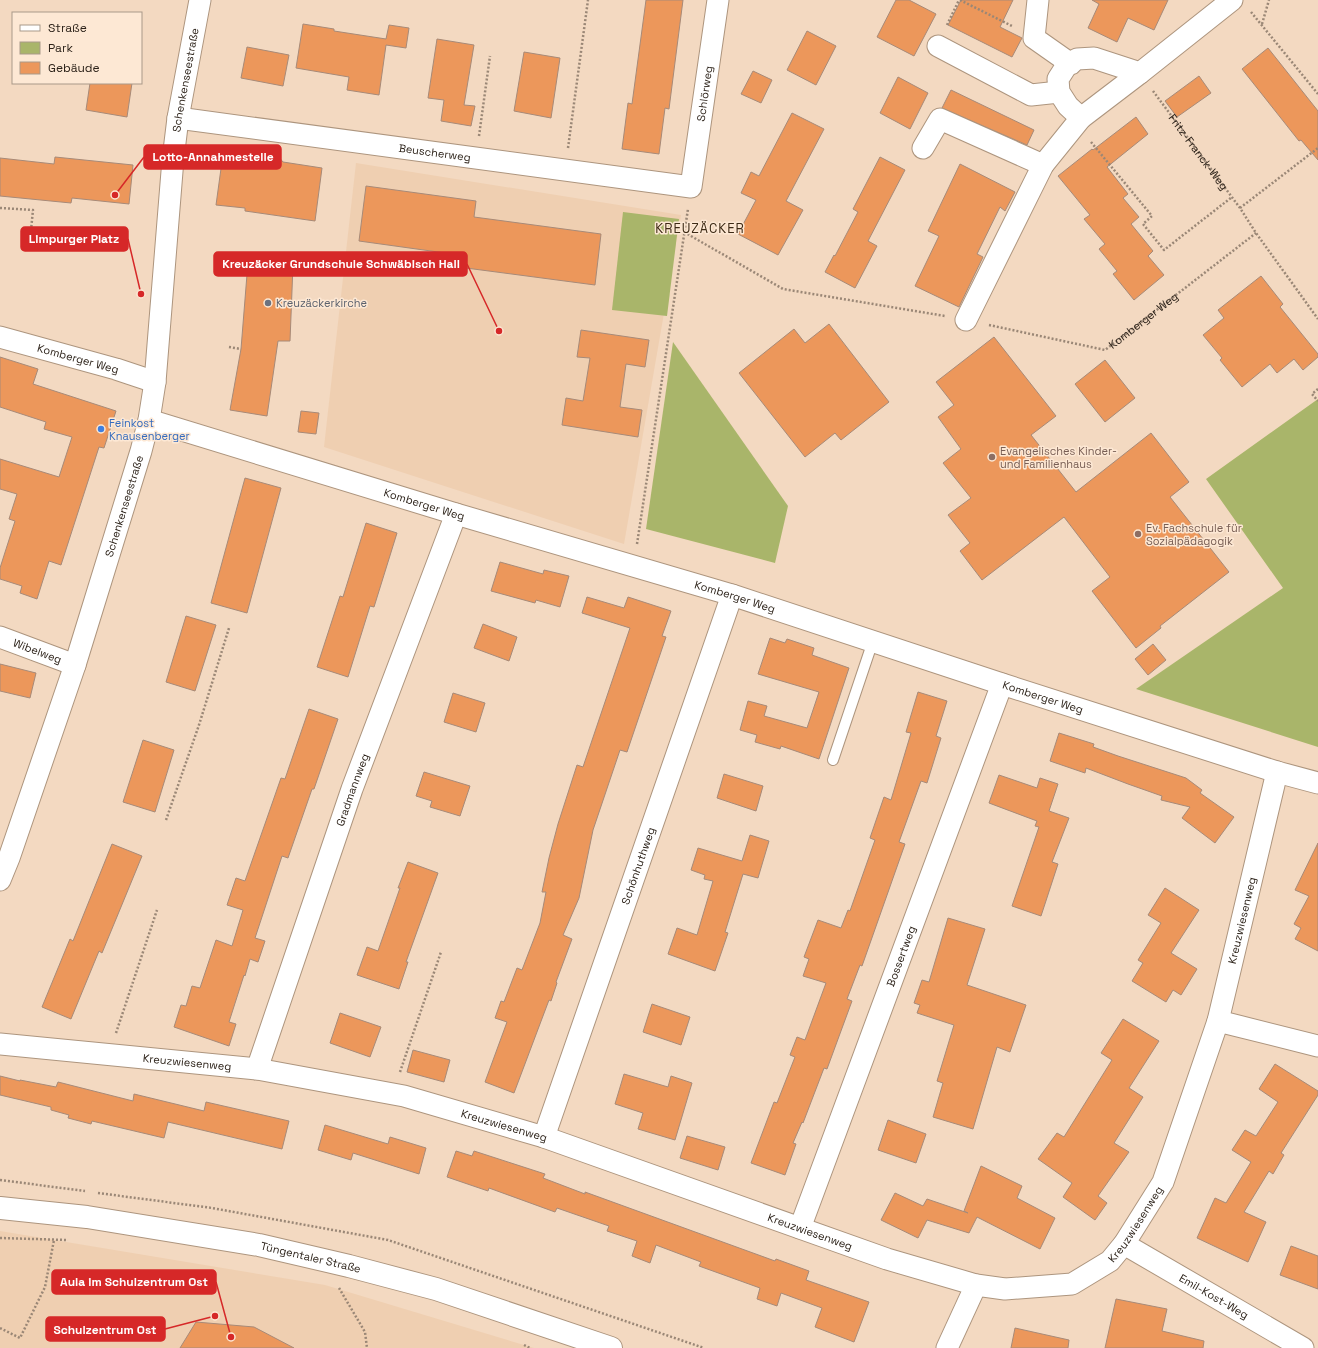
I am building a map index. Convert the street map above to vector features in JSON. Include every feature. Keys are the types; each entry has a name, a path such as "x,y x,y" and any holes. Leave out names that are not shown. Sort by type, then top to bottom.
{"street":[{"name":"Schenkenseestraße","path":"0,880 4,857 75,665 139,458 149,420 155,382 173,158 178,118 200,0"},
{"name":"Schlörweg","path":"691,187 718,0"},
{"path":"1038,0 1034,38 1070,64"},
{"path":"966,320 1042,165 1079,121 1140,73 1240,5"},
{"path":"938,46 1031,94 1059,92"},
{"path":"1079,121 1059,92 1058,79 1067,66 1077,59 1094,58 1140,73"},
{"name":"Beuscherweg","path":"178,118 691,187"},
{"path":"924,148 940,119 1042,165"},
{"name":"Komberger Weg","path":"0,337 116,369 155,382"},
{"name":"Komberger Weg","path":"149,420 456,514 732,595 1002,684 1278,772 1318,783"},
{"name":"Gradmannweg","path":"257,1069 352,789 456,514"},
{"name":"Schönhuthweg","path":"544,1137 732,595"},
{"name":"Wibelweg","path":"0,637 75,665"},
{"name":"Bossertweg","path":"800,1228 1002,684"},
{"name":"Kreuzwiesenweg","path":"0,1044 257,1069 404,1096 544,1137 887,1259 976,1285 1006,1289 1072,1284 1110,1261 1124,1244 1163,1182 1218,1021 1278,772"},
{"path":"1218,1021 1318,1046"},
{"name":"Tüngentaler Straße","path":"0,1208 87,1217 267,1247 350,1266 436,1289 611,1348"},
{"name":"Emil-Kost-Weg","path":"1124,1244 1302,1348"},
{"path":"947,1348 976,1285"}],"lane":[{"path":"833,760 873,641"}],"path":[{"path":"564,170 588,0"},
{"path":"938,46 960,0 1034,38"},
{"path":"1261,24 1269,0"},
{"path":"1240,5 1261,24 1318,94"},
{"path":"476,159 490,56"},
{"name":"Fritz-Franck-Weg","path":"1140,73 1240,208 1318,320"},
{"path":"1079,121 1152,216 1143,224 1164,250 1232,197"},
{"path":"1240,208 1318,148"},
{"path":"633,566 691,187"},
{"path":"0,208 33,210 31,230"},
{"name":"Komberger Weg","path":"684,232 783,289 966,320 1105,350 1256,233"},
{"path":"229,347 241,349"},
{"path":"1318,389 1312,394 1318,401"},
{"path":"166,820 199,725 228,628"},
{"path":"109,1055 157,910"},
{"path":"392,1094 441,952"},
{"path":"0,1238 54,1240 45,1287 20,1338 0,1328"},
{"path":"338,1286 365,1332 367,1348"}],"shaded area":[{"path":"356,163 681,215 624,544 324,447"},
{"path":"0,1231 325,1285 534,1348 0,1348"}],"green space":[{"path":"623,212 679,219 667,316 612,310"},
{"path":"673,342 788,506 775,563 646,529"},
{"path":"1318,399 1318,747 1136,689 1283,588 1206,479"}],"building":[{"path":"646,0 683,0 669,109 665,108 659,154 622,149 628,103 632,104"},
{"path":"896,0 909,0 936,14 914,56 877,37"},
{"path":"961,0 1013,0 1000,27 1022,38 1012,57 948,25"},
{"path":"1092,0 1168,0 1154,30 1128,18 1117,42 1088,28 1099,4"},
{"path":"303,24 334,29 334,31 386,39 389,25 409,28 406,48 386,45 379,95 347,90 349,77 296,68"},
{"path":"807,31 836,46 816,85 787,70"},
{"path":"437,39 474,45 464,105 475,106 471,126 441,121 444,100 428,98"},
{"path":"247,47 289,55 283,86 241,78"},
{"path":"1268,48 1318,111 1318,160 1301,140 1299,141 1242,69"},
{"path":"524,52 560,58 551,118 514,111"},
{"path":"753,71 772,80 761,103 741,94"},
{"path":"1199,76 1211,93 1177,117 1165,101"},
{"path":"898,77 928,93 910,129 880,113"},
{"path":"90,84 132,84 127,117 86,110"},
{"path":"951,90 1034,130 1027,145 942,108"},
{"path":"792,113 824,129 786,201 803,210 778,255 738,234 756,200 741,193 751,172 759,176"},
{"path":"1136,117 1148,134 1107,167 1128,194 1123,198 1139,217 1131,224 1153,251 1148,256 1164,275 1134,300 1113,274 1117,271 1099,249 1105,244 1084,219 1090,215 1058,176"},
{"path":"223,154 270,161 277,155 283,162 322,168 315,221 245,211 245,208 216,205"},
{"path":"55,157 133,165 129,204 72,198 71,203 0,196 0,158 54,164"},
{"path":"880,157 905,170 868,241 877,246 855,288 825,272 858,212 853,209"},
{"path":"960,164 1015,192 1005,211 1000,207 977,254 983,257 959,307 915,286 939,236 928,231"},
{"path":"366,186 476,201 474,217 601,234 595,285 466,268 467,256 359,241"},
{"name":"Kreuzäckerkirche","path":"248,262 293,265 290,341 278,341 267,416 230,410 241,349"},
{"path":"1261,276 1283,304 1280,307 1318,354 1318,357 1303,370 1294,359 1277,373 1270,364 1242,387 1220,360 1222,358 1203,335 1224,318 1218,310"},
{"path":"829,324 889,402 841,440 835,433 805,457 739,373 794,329 805,343"},
{"path":"581,330 649,340 645,367 626,364 620,407 642,410 638,437 562,425 566,398 583,401 590,358 577,357"},
{"path":"994,337 1056,416 1031,435 1076,492 1151,433 1189,482 1170,497 1229,572 1160,626 1161,628 1136,648 1092,591 1110,577 1064,517 982,580 960,551 970,543 948,515 971,498 943,463 961,449 938,417 954,405 936,382"},
{"path":"0,357 38,369 33,384 116,411 104,448 99,447 61,565 49,561 37,599 20,593 22,586 0,579 0,568 15,521 9,519 17,494 0,489 0,459 59,477 72,437 44,429 46,422 0,407"},
{"path":"1105,360 1135,398 1105,422 1075,384"},
{"path":"301,411 319,413 316,434 298,432"},
{"path":"245,478 281,488 247,613 211,603"},
{"path":"366,523 397,533 374,607 370,606 348,677 317,667 340,596 343,597"},
{"path":"500,562 543,574 544,570 569,576 560,607 536,600 535,603 491,591"},
{"path":"587,597 624,608 628,597 671,611 662,636 666,637 627,752 620,750 593,830 579,898 563,935 572,939 556,982 557,983 551,1001 549,1000 514,1093 485,1082 507,1022 495,1018 501,1001 504,1002 517,968 522,970 540,923 546,892 542,892 558,824 577,765 583,767 630,628 582,613"},
{"path":"186,616 216,625 195,691 166,682"},
{"path":"483,624 517,637 509,661 474,648"},
{"path":"770,638 785,643 787,639 814,648 812,655 849,668 819,759 781,746 780,749 755,742 757,735 740,730 748,701 767,706 764,716 807,728 819,692 758,674"},
{"path":"1153,644 1166,660 1148,675 1135,659"},
{"path":"0,664 36,673 30,698 0,691"},
{"path":"918,692 947,701 936,736 941,738 927,783 921,781 899,842 905,844 862,966 860,965 847,999 852,1001 827,1069 824,1068 803,1123 802,1122 793,1143 796,1144 785,1175 751,1163 774,1102 777,1103 795,1057 790,1055 797,1037 805,1040 826,983 803,976 809,959 804,957 818,920 841,928 848,910 850,911 875,840 870,838 884,797 891,800 911,733 906,732"},
{"path":"453,693 485,703 476,732 444,722"},
{"path":"309,709 338,719 288,858 282,856 255,938 265,941 258,962 250,959 245,976 244,975 229,1022 236,1024 229,1046 174,1027 181,1005 186,1006 192,986 200,988 216,940 232,946 243,910 227,905 236,878 245,881 281,778 285,779"},
{"path":"1059,733 1094,744 1093,747 1118,756 1186,778 1202,790 1200,793 1234,817 1215,843 1182,818 1190,807 1161,800 1162,796 1086,768 1085,773 1050,761"},
{"path":"143,740 174,750 155,812 123,802"},
{"path":"424,772 470,786 460,816 430,807 432,801 416,796"},
{"path":"724,774 763,786 756,811 717,798"},
{"path":"999,775 1037,788 1040,778 1058,784 1049,811 1069,818 1052,862 1058,864 1041,916 1012,906 1039,827 1035,826 1037,821 989,803"},
{"path":"750,835 769,841 758,878 743,874 725,932 728,933 715,971 668,954 677,928 697,935 713,881 704,879 705,875 691,870 698,848 742,861"},
{"path":"1318,843 1318,951 1295,939 1301,928 1294,924 1309,896 1295,890"},
{"path":"112,844 142,856 102,953 99,951 71,1019 42,1007 70,939 73,941"},
{"path":"408,862 438,873 406,962 408,962 399,989 357,975 367,947 378,951"},
{"path":"1165,888 1199,910 1171,953 1197,969 1181,995 1173,990 1166,1002 1132,981 1143,963 1138,960 1161,923 1148,915"},
{"path":"948,918 985,929 967,985 1026,1005 1010,1052 997,1047 973,1129 933,1117 943,1083 937,1081 954,1025 917,1013 920,1005 914,1003 922,980 929,982"},
{"path":"652,1004 690,1017 681,1045 643,1032"},
{"path":"340,1013 381,1027 370,1057 330,1043"},
{"path":"1123,1019 1159,1041 1129,1088 1143,1097 1114,1143 1129,1152 1098,1196 1107,1203 1095,1220 1063,1197 1072,1183 1038,1159 1057,1133 1064,1137 1112,1060 1101,1053"},
{"path":"413,1050 450,1060 444,1082 407,1072"},
{"path":"1275,1064 1318,1091 1318,1095 1281,1153 1284,1155 1273,1174 1269,1171 1244,1212 1266,1222 1248,1262 1197,1238 1215,1198 1226,1203 1251,1162 1232,1150 1245,1130 1256,1136 1278,1102 1259,1089"},
{"path":"624,1074 668,1087 671,1076 692,1083 675,1140 638,1129 643,1113 615,1104"},
{"path":"0,1076 56,1087 58,1082 133,1101 134,1094 204,1111 206,1102 289,1121 282,1149 168,1122 164,1138 92,1121 91,1124 68,1118 69,1115 51,1110 51,1107 0,1095"},
{"path":"888,1120 926,1134 916,1163 878,1150"},
{"path":"325,1125 388,1144 390,1137 426,1148 419,1174 353,1153 351,1160 318,1150"},
{"path":"687,1136 725,1147 718,1170 680,1158"},
{"path":"456,1151 472,1156 474,1151 545,1174 543,1178 585,1194 585,1192 775,1261 776,1259 809,1271 806,1280 869,1302 854,1342 815,1327 822,1308 781,1293 777,1306 757,1299 760,1288 699,1266 701,1262 656,1245 650,1263 632,1256 637,1241 607,1231 609,1226 557,1208 555,1212 489,1188 488,1191 447,1177"},
{"path":"981,1166 1022,1186 1017,1198 1055,1218 1040,1249 977,1217 969,1233 927,1220 918,1238 881,1220 895,1193 923,1206 927,1199 968,1213 964,1211"},
{"path":"1291,1246 1318,1256 1318,1289 1280,1275"},
{"path":"1116,1299 1167,1309 1162,1331 1204,1341 1203,1348 1105,1348"},
{"path":"196,1322 254,1327 294,1348 180,1348"},
{"path":"1015,1328 1069,1340 1068,1348 1011,1348"}],"place":[{"name":"Lotto-Annahmestelle","path":"115,195"},
{"name":"Limpurger Platz","path":"141,294"},
{"name":"Kreuzäckerkirche","path":"268,303"},
{"name":"Kreuzäcker Grundschule Schwäbisch Hall","path":"499,331"},
{"name":"Feinkost Knausenberger","path":"101,429"},
{"name":"Evangelisches Kinder- und Familienhaus","path":"992,457"},
{"name":"Ev. Fachschule für Sozialpädagogik","path":"1138,534"},
{"name":"Schulzentrum Ost","path":"215,1316"},
{"name":"Aula im Schulzentrum Ost","path":"231,1337"}],"district":[{"name":"KREUZÄCKER","path":"700,228"}]}
